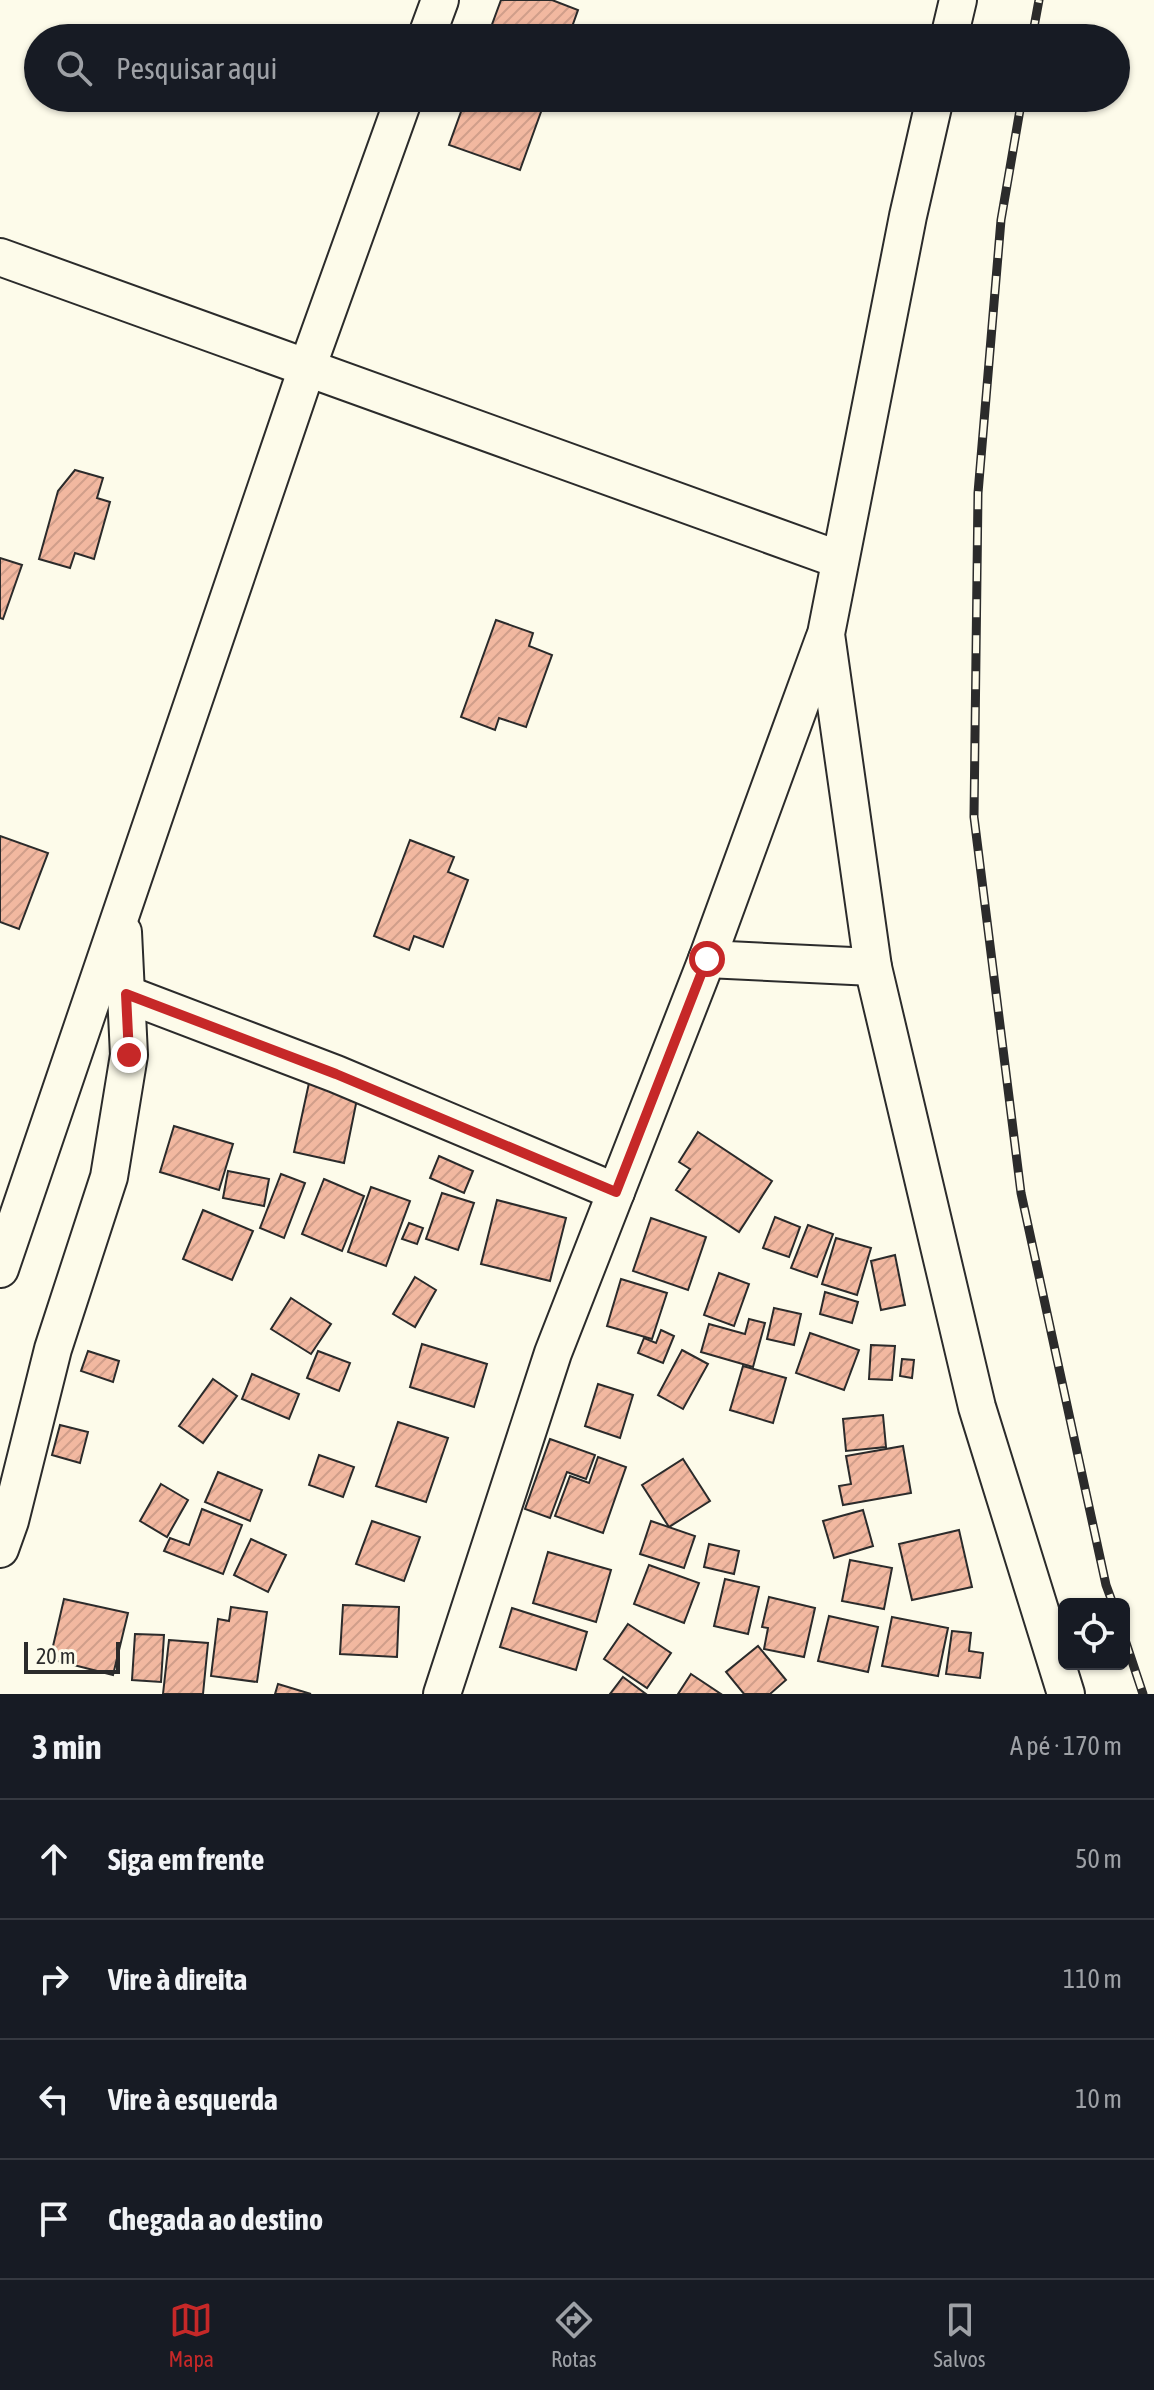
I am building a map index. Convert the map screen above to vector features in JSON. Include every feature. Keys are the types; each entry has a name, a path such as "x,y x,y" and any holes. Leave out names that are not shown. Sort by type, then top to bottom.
{"street":[{"path":"431,24 440,0"},
{"path":"952,24 958,0"},
{"path":"0,1269 307,368 399,112"},
{"path":"442,1694 553,1353 707,959 826,634 908,216 932,112"},
{"path":"0,257 840,560"},
{"path":"826,634 873,967 977,1407 1066,1694"},
{"path":"0,1549 10,1521 53,1349 109,1177 129,1055 122,911"},
{"path":"707,959 873,967"},
{"path":"126,994 336,1074 616,1192"}],"building":[{"path":"501,0 552,0 578,10 573,24 492,24"},
{"path":"461,112 541,112 520,170 449,145"},
{"path":"75,470 103,478 97,498 110,502 94,559 75,553 70,568 39,559 58,491"},
{"path":"0,558 22,565 3,619 0,618"},
{"path":"496,620 533,633 529,646 552,655 526,727 499,718 495,730 461,717"},
{"path":"0,836 48,853 19,929 0,922"},
{"path":"410,840 454,857 448,872 468,880 443,947 414,936 409,950 374,936"},
{"path":"309,1083 358,1094 344,1163 294,1152"},
{"path":"174,1126 233,1144 219,1190 160,1172"},
{"path":"698,1132 772,1181 739,1232 676,1190 690,1169 679,1162"},
{"path":"439,1156 473,1171 464,1193 430,1178"},
{"path":"228,1171 269,1179 264,1206 223,1198"},
{"path":"281,1174 305,1183 284,1238 260,1228"},
{"path":"324,1179 364,1196 342,1251 302,1234"},
{"path":"371,1187 410,1201 386,1266 348,1252"},
{"path":"442,1193 474,1203 458,1250 426,1239"},
{"path":"497,1200 566,1218 550,1281 481,1264"},
{"path":"203,1210 253,1231 232,1280 183,1259"},
{"path":"775,1217 800,1227 789,1257 763,1248"},
{"path":"651,1218 706,1237 688,1290 633,1271"},
{"path":"409,1223 423,1228 417,1244 402,1239"},
{"path":"808,1225 833,1234 817,1277 791,1268"},
{"path":"836,1238 871,1248 857,1295 822,1284"},
{"path":"895,1255 905,1305 881,1310 871,1261"},
{"path":"719,1273 749,1284 734,1326 704,1315"},
{"path":"415,1277 436,1290 415,1327 393,1314"},
{"path":"621,1279 667,1293 652,1339 607,1326"},
{"path":"825,1292 858,1302 852,1323 820,1314"},
{"path":"291,1298 331,1324 311,1354 271,1329"},
{"path":"774,1308 801,1314 794,1345 767,1339"},
{"path":"749,1319 765,1323 753,1367 701,1352 709,1324 745,1334"},
{"path":"661,1330 674,1336 663,1363 638,1353 644,1338 656,1343"},
{"path":"810,1333 859,1350 844,1390 796,1373"},
{"path":"422,1344 487,1364 474,1407 410,1387"},
{"path":"871,1345 895,1346 892,1380 869,1379"},
{"path":"682,1350 708,1364 683,1409 658,1395"},
{"path":"88,1351 119,1361 113,1382 81,1371"},
{"path":"318,1351 350,1363 339,1391 307,1378"},
{"path":"902,1359 914,1360 912,1378 900,1376"},
{"path":"743,1366 786,1378 773,1423 730,1410"},
{"path":"252,1374 299,1394 289,1419 242,1399"},
{"path":"213,1379 237,1396 203,1443 179,1426"},
{"path":"598,1384 633,1395 620,1438 585,1426"},
{"path":"883,1415 886,1447 846,1451 843,1419"},
{"path":"398,1422 448,1438 426,1502 376,1486"},
{"path":"60,1425 88,1432 80,1463 52,1455"},
{"path":"550,1439 595,1455 586,1479 567,1472 550,1518 525,1509"},
{"path":"903,1446 911,1493 843,1505 839,1486 851,1484 846,1456"},
{"path":"319,1455 354,1467 343,1497 309,1485"},
{"path":"598,1457 626,1467 603,1533 555,1516 570,1476 589,1483"},
{"path":"683,1459 710,1501 669,1527 642,1485"},
{"path":"218,1472 262,1490 250,1521 205,1502"},
{"path":"161,1484 188,1500 167,1537 140,1521"},
{"path":"202,1509 242,1525 223,1574 164,1551 170,1538 189,1545"},
{"path":"863,1510 873,1546 834,1558 823,1521"},
{"path":"372,1521 420,1537 404,1581 356,1564"},
{"path":"651,1521 695,1536 684,1568 640,1554"},
{"path":"959,1530 972,1587 912,1600 899,1544"},
{"path":"251,1539 286,1555 268,1592 234,1575"},
{"path":"709,1544 739,1551 734,1574 704,1567"},
{"path":"548,1552 611,1570 596,1622 533,1603"},
{"path":"850,1560 892,1568 884,1609 842,1601"},
{"path":"649,1565 699,1583 684,1623 634,1604"},
{"path":"725,1579 759,1587 748,1634 714,1626"},
{"path":"769,1597 815,1608 804,1657 764,1649 768,1628 762,1627"},
{"path":"64,1599 128,1613 113,1675 50,1659"},
{"path":"343,1605 399,1607 397,1657 340,1654"},
{"path":"231,1607 267,1612 257,1682 211,1676 218,1619 229,1621"},
{"path":"512,1608 587,1632 576,1670 500,1647"},
{"path":"829,1616 878,1627 868,1672 818,1661"},
{"path":"892,1617 948,1628 938,1676 882,1666"},
{"path":"628,1624 671,1653 647,1688 604,1659"},
{"path":"952,1631 971,1633 969,1651 983,1653 980,1678 946,1674"},
{"path":"135,1634 164,1635 161,1682 132,1680"},
{"path":"169,1640 208,1643 203,1694 163,1694"},
{"path":"758,1646 786,1680 770,1694 744,1694 726,1672"},
{"path":"691,1674 721,1694 678,1694"},
{"path":"623,1677 646,1694 610,1694"},
{"path":"278,1684 311,1694 275,1694"}],"railway":[{"path":"1035,24 1039,0"},
{"path":"1020,112 1001,220 978,493 974,817 1021,1193 1111,1598"},
{"path":"1130,1655 1143,1694"}],"route":[{"path":"129,1055 126,994 336,1074 616,1192 707,959"}]}
